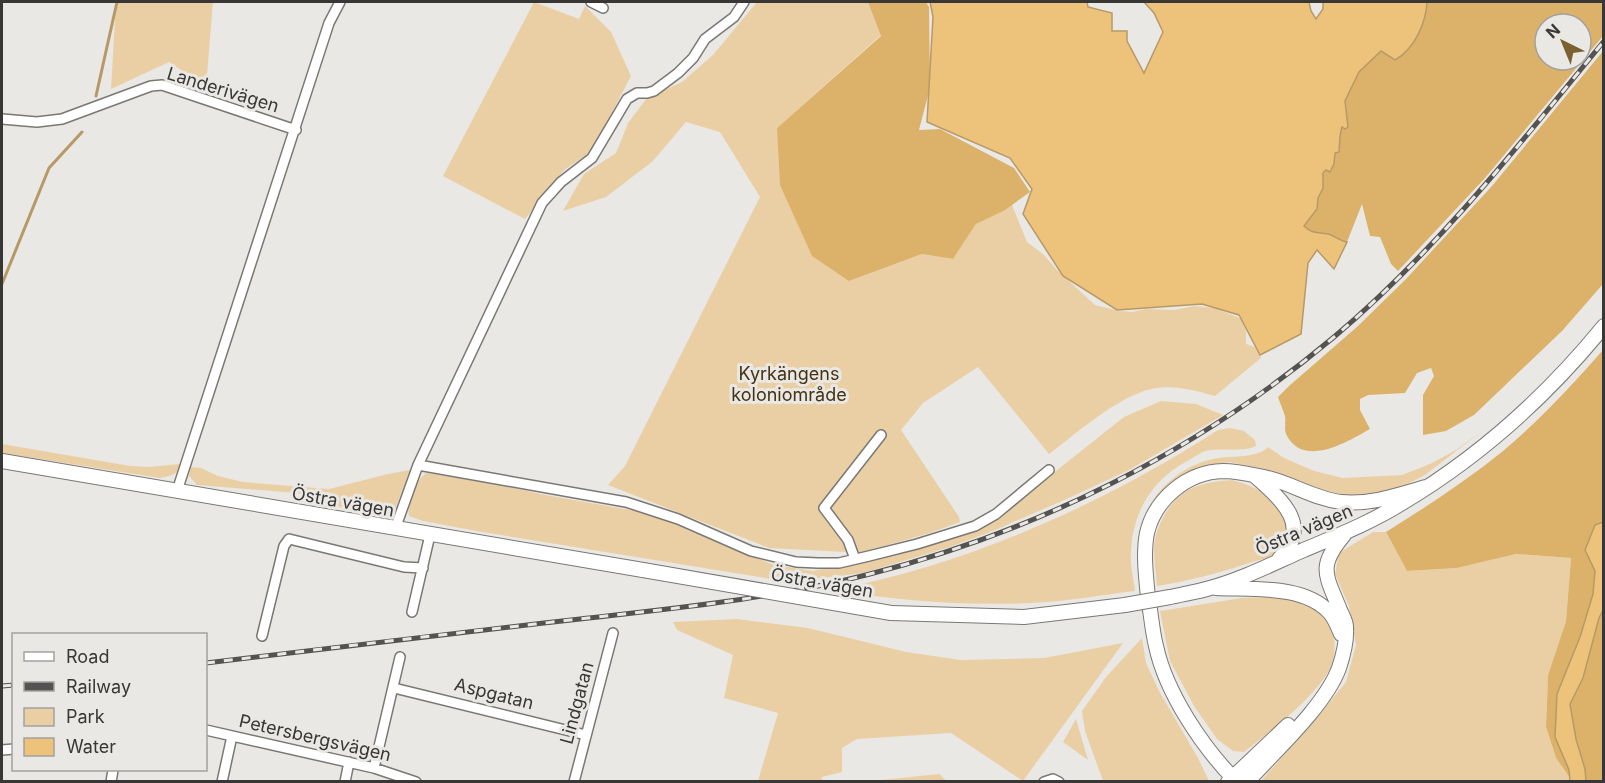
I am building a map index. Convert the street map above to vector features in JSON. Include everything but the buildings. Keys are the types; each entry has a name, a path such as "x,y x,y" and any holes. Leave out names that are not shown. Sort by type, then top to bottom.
{"street":[{"path":"177,491 329,23 340,2"},
{"path":"591,2 603,8"},
{"path":"395,529 418,465 542,203 561,182 592,158 617,112 632,94 654,91 678,73 693,58 705,39 734,18 744,2"},
{"name":"Landerivägen","path":"2,119 37,122 62,119 151,86 162,85 296,129"},
{"name":"Östra vägen","path":"2,461 891,613 1024,617 1125,605 1211,588 1347,532 1402,503 1464,461 1520,416 1604,326"},
{"path":"855,559 848,540 824,508 879,438"},
{"path":"418,465 626,502 678,519 751,551 772,557 818,563 839,563 917,544 975,526 996,514 1049,470"},
{"path":"1325,693 1307,707 1232,780 1190,721 1167,680 1156,648 1147,585 1145,548 1151,520 1159,506 1180,485 1192,478 1220,471 1270,479 1318,497 1343,502 1372,501 1426,488"},
{"path":"1255,476 1286,506 1294,527 1291,545 1274,563"},
{"path":"1247,782 1311,712 1325,693 1339,667 1346,625 1327,578 1325,567 1330,552 1347,532"},
{"path":"412,612 430,535"},
{"path":"261,636 284,546 289,539 404,567 423,568"},
{"path":"1211,588 1292,593 1312,599 1328,611 1345,640"},
{"name":"Lindgatan","path":"574,782 613,633"},
{"path":"374,768 400,657"},
{"name":"Aspgatan","path":"394,688 518,716 586,735"},
{"name":"Petersbergsvägen","path":"207,730 374,768 416,782"},
{"path":"222,782 232,736"},
{"path":"345,782 349,762"},
{"path":"1045,781 1053,779 1059,782"}],"green space":[{"path":"116,2 213,2 206,87 169,62 111,89"},
{"path":"534,2 579,19 585,6 611,32 631,76 607,122 598,147 564,170 525,219 443,176"},
{"name":"Kyrkängens koloniområde","path":"757,2 868,2 881,35 777,128 849,281 922,254 953,259 976,224 1012,205 1027,242 1044,255 1095,305 1132,312 1146,309 1174,310 1195,306 1214,308 1240,318 1246,331 1246,344 1255,347 1261,358 1215,396 1175,387 1151,389 1138,393 1111,408 1049,454 978,367 923,403 901,430 959,517 960,522 859,553 853,544 845,552 769,548 608,485 625,466 760,197 720,132 686,122 653,161 606,197 563,211 584,174 616,153 628,123 647,98 682,82 713,55"},
{"path":"1161,401 1196,404 1223,415 1129,470 1071,497 950,547 863,573 790,582 482,532 423,521 409,516 412,492 417,482 426,473 496,483 540,494 647,513 774,565 813,571 884,556 995,519 1124,417"},
{"path":"1230,428 1244,431 1255,440 1256,446 1203,452 1164,477 1146,498 1135,524 1132,539 1131,563 1135,591 1069,600 981,604 907,600 834,590 935,564 1034,528 1128,483 1218,430"},
{"path":"1486,428 1425,475 1398,489 1357,498 1315,488 1264,469 1229,462 1203,466 1179,477 1151,505 1170,481 1188,468 1208,460 1252,455 1268,447 1284,458 1314,471 1343,478 1402,475 1456,450"},
{"path":"2,444 130,466 181,464 176,473 160,478 2,453"},
{"path":"191,467 201,468 218,476 243,482 329,489 410,470 394,512 385,516 349,510 297,493 197,485 189,476"},
{"path":"1232,480 1255,488 1274,502 1287,526 1288,536 1285,545 1278,553 1265,559 1181,582 1157,586 1155,540 1161,522 1171,505 1193,488 1211,482"},
{"path":"1373,532 1386,532 1407,571 1457,568 1516,554 1571,558 1566,621 1548,675 1546,727 1556,758 1570,781 1260,782 1346,682 1356,645 1349,606 1335,574 1339,553"},
{"path":"1271,597 1305,603 1321,613 1329,622 1333,633 1333,661 1319,685 1294,711 1244,752 1233,751 1217,739 1194,706 1170,661 1160,611 1242,598"},
{"path":"737,619 808,628 906,652 961,660 1044,658 1123,643 1023,781 951,733 857,739 842,748 842,772 822,777 822,781 758,781 778,713 724,698 733,655 677,630 673,622"},
{"path":"1142,638 1146,663 1159,691 1209,781 1103,781 1085,731 1082,711 1106,677"},
{"path":"1076,719 1088,760 1063,742"},
{"path":"939,774 947,781 872,781"}],"shaded area":[{"path":"868,2 926,2 929,7 930,88 919,130 940,129 1014,168 1030,192 1005,210 976,224 953,259 922,254 849,281 812,256 780,185 777,128 881,36"},
{"path":"1427,2 1603,2 1603,36 1593,48 1593,12 1533,12 1533,72 1573,72 1485,178 1398,271 1391,264 1380,237 1370,236 1362,204 1347,242 1330,235 1312,232 1304,226 1317,209 1323,188 1323,173 1334,164 1335,152 1339,151 1342,126 1348,127 1345,101 1359,72 1381,51 1395,60 1407,49 1421,26"},
{"path":"1603,51 1603,284 1562,331 1474,415 1446,431 1423,435 1423,395 1434,376 1431,368 1417,373 1405,393 1368,395 1360,399 1360,410 1370,429 1326,450 1303,450 1294,444 1286,434 1285,416 1278,397 1358,326 1406,279 1492,186 1586,72 1593,72 1593,63"},
{"path":"1603,350 1603,522 1595,525 1593,594 1580,637 1557,694 1555,737 1569,770 1570,778 1556,758 1546,727 1548,675 1566,621 1571,558 1516,554 1457,568 1407,571 1386,532 1475,473 1503,451 1555,402"},
{"path":"1603,610 1603,781 1586,781 1570,704 1583,678"}],"water":[{"path":"930,2 1087,2 1088,7 1112,13 1112,31 1127,31 1127,41 1144,73 1163,32 1154,13 1144,2 1309,2 1316,19 1323,9 1323,2 1427,2 1422,26 1414,42 1395,60 1381,51 1359,72 1345,101 1348,127 1345,129 1342,127 1339,152 1335,153 1334,164 1330,172 1326,170 1323,173 1323,188 1318,198 1317,209 1304,226 1312,232 1330,235 1347,242 1334,269 1317,250 1308,263 1301,334 1260,355 1239,315 1202,304 1117,310 1063,276 1023,214 1032,189 1010,158 927,122 933,17"},
{"path":"1603,522 1603,610 1583,678 1570,704 1586,781 1570,781 1569,770 1555,737 1557,694 1580,637 1593,594 1595,571 1585,550 1595,525"}],"waterway":[{"path":"96,96 117,2"},
{"path":"2,284 49,168 82,132"}],"railway":[{"path":"207,663 760,597 866,575 930,557 992,536 1053,511 1113,483 1228,416 1282,378 1334,337 1371,304 1442,233 1509,157 1604,41"},
{"path":"2,686 12,685"}]}
